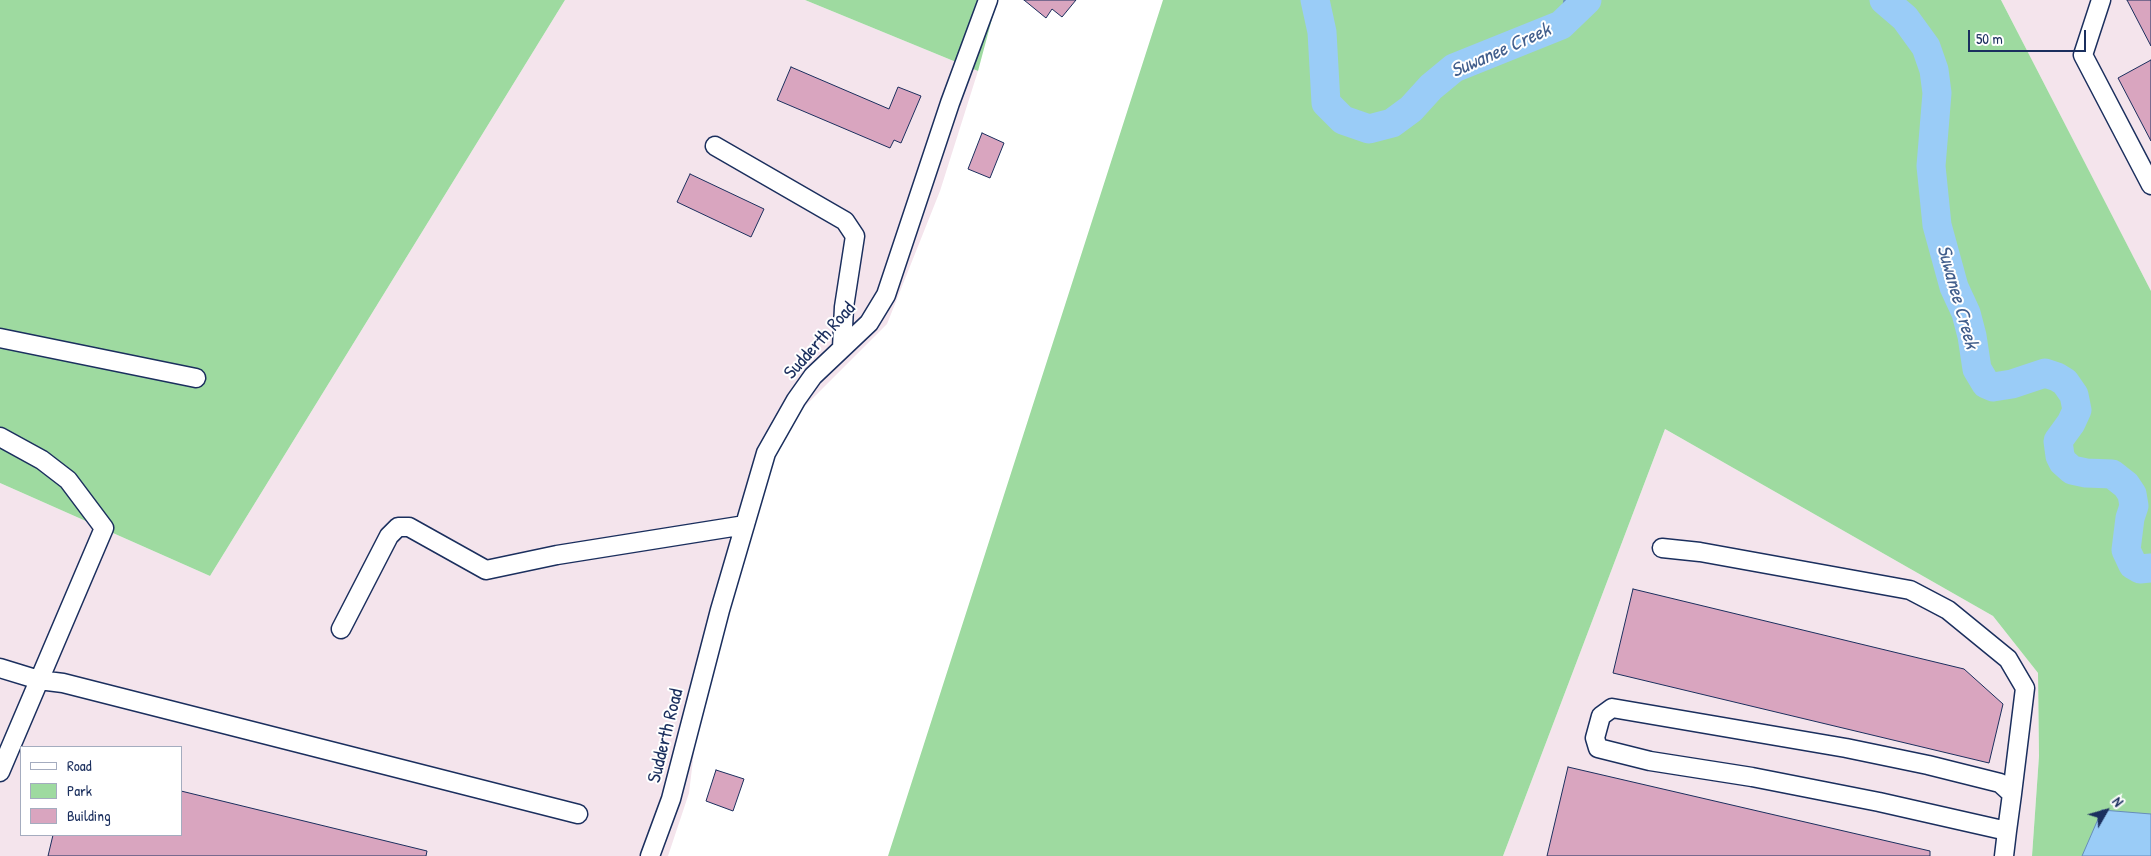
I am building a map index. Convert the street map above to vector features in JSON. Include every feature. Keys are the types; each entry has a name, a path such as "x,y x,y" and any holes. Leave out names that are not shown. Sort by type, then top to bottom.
{"street":[{"name":"Sudderth Road","path":"650,856 671,799 720,610 766,454 796,400 813,376 869,323 886,295 950,103 988,0"},
{"path":"2101,0 2083,55 2151,185"},
{"path":"715,146 845,221 855,236 844,307 842,348"},
{"path":"0,338 196,378"},
{"path":"0,437 42,460 68,480 104,528 0,772"},
{"path":"341,629 389,536 398,527 409,527 486,570 557,554 745,525"},
{"path":"1662,548 1700,552 1910,590 1948,610 2008,659 2025,688 2004,856"},
{"path":"0,668 39,680 63,683 578,814"},
{"path":"2007,831 1879,802 1762,779 1650,761 1598,748 1595,738 1601,716 1612,708 1846,748 1928,765 2000,783 2012,794"}],"shaded area":[{"path":"565,0 805,0 978,71 940,191 887,324 761,450 703,677 689,793 668,856 0,856 0,483 210,576"},
{"path":"2001,0 2151,0 2151,291 2110,212"},
{"path":"1665,429 1993,616 2038,673 2039,756 2032,856 1503,856"}],"green space":[{"path":"0,0 565,0 210,576 0,483"},
{"path":"805,0 997,0 978,71"},
{"path":"1163,0 2001,0 2151,291 2151,856 2032,856 2039,756 2038,673 1993,616 1665,429 1503,856 888,856"}],"water":[{"path":"2102,810 2151,814 2151,856 2082,856"}],"building":[{"path":"1024,0 1076,0 1062,17 1052,9 1046,18"},
{"path":"2127,0 2151,0 2151,46"},
{"path":"2151,60 2151,141 2118,78"},
{"path":"791,67 889,109 898,87 921,96 901,143 894,140 890,148 777,100"},
{"path":"982,133 1004,143 990,178 968,169"},
{"path":"690,174 764,209 751,237 677,202"},
{"path":"1633,589 1964,669 2003,704 1989,763 1613,673"},
{"path":"1568,767 1930,851 1930,856 1547,856"},
{"path":"716,770 744,779 733,811 706,801"},
{"path":"182,791 427,851 426,856 48,856 53,836 182,836"}],"waterway":[{"name":"Suwanee Creek","path":"1315,0 1322,32 1326,103 1343,120 1369,129 1392,123 1411,109 1431,87 1454,68 1561,25 1587,0"},
{"path":"1561,25 1566,0"},
{"name":"Suwanee Creek","path":"1884,0 1905,18 1926,47 1934,70 1937,93 1931,166 1937,225 1954,287 1966,313 1977,369 1986,384 1993,387 2012,384 2045,373 2065,382 2074,395 2077,410 2071,423 2058,441 2060,456 2063,462 2072,470 2086,473 2112,474 2126,485 2132,494 2134,506 2130,518 2126,550 2133,565 2140,569 2151,568"}]}
